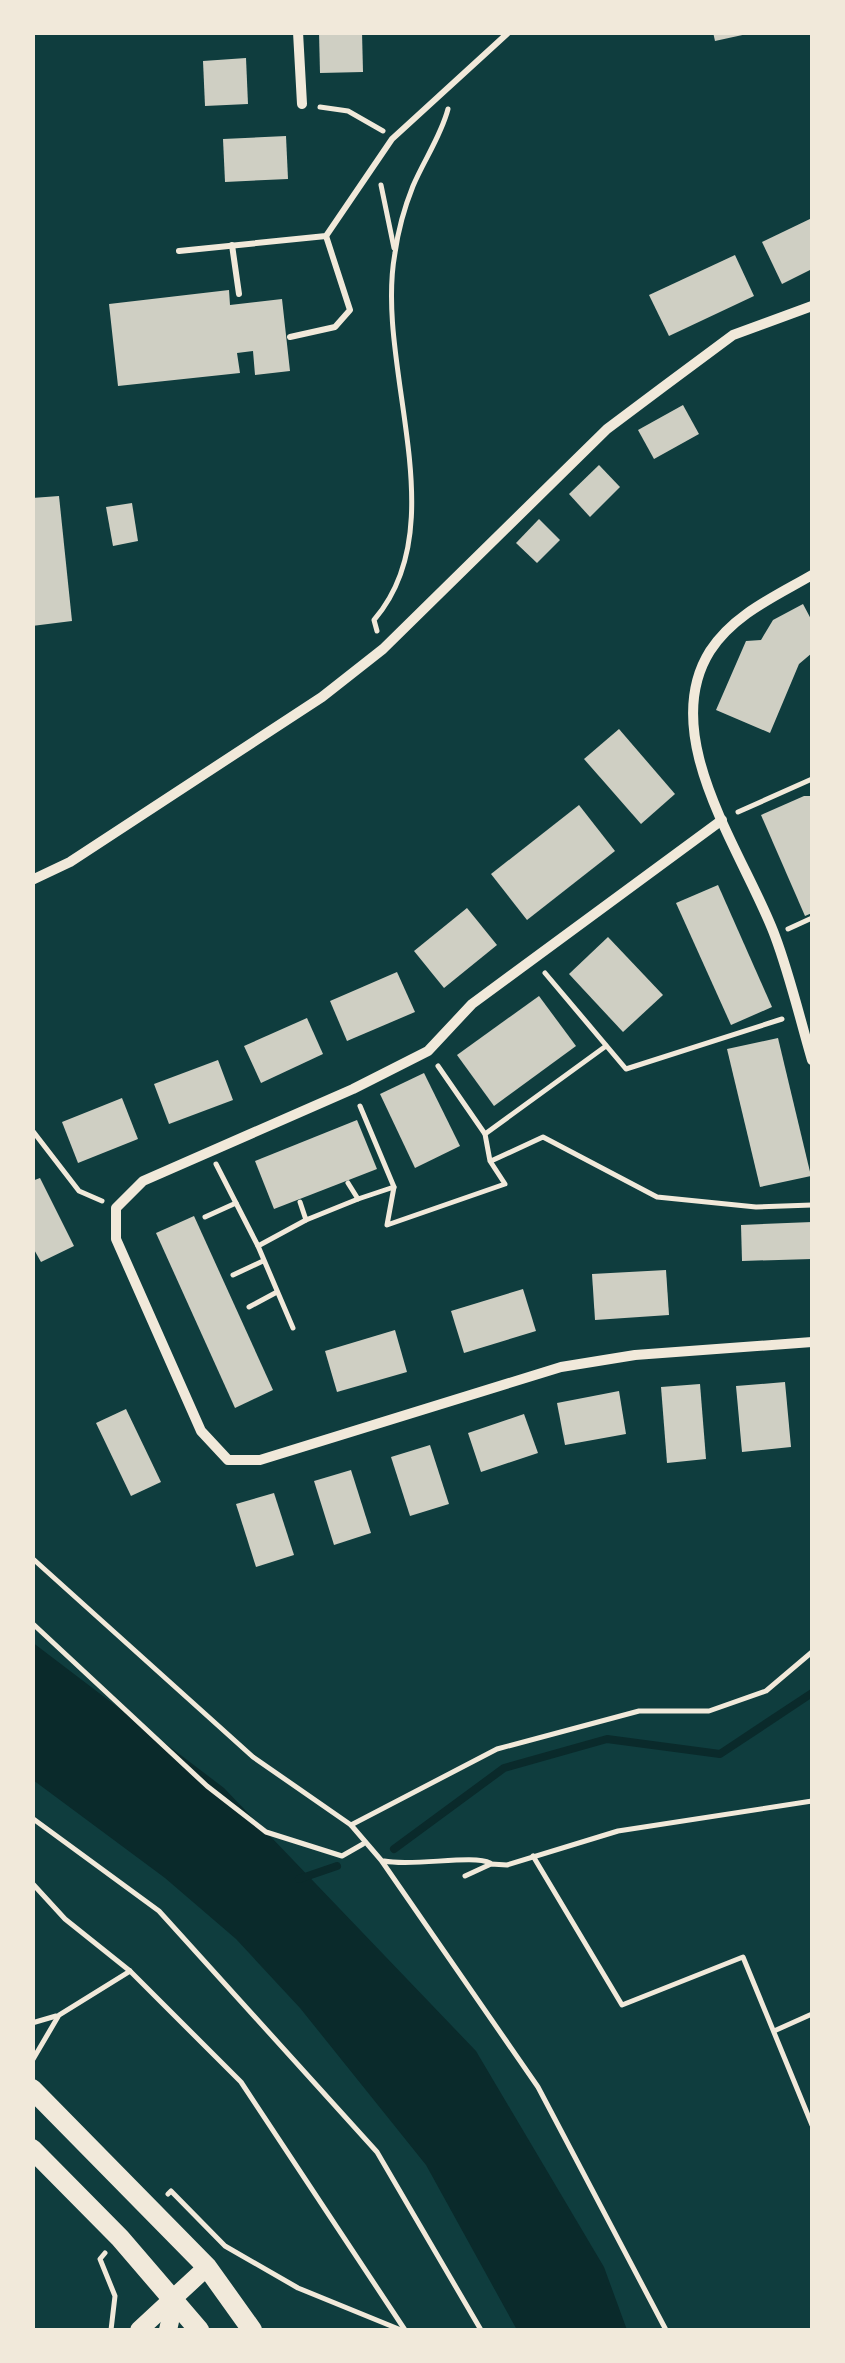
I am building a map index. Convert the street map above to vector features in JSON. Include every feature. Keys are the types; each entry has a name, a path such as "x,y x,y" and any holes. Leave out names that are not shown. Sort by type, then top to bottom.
{"main road":[{"path":"32,2089 207,2267 252,2330"},
{"path":"32,2149 120,2238 199,2330"},
{"path":"139,2330 207,2267"},
{"path":"168,2330 175,2299"}],"street":[{"path":"298,32 302,104"},
{"path":"32,880 70,862 322,696 382,648 607,429 733,335 812,306"},
{"path":"812,575 743,614 710,652 694,694 694,742 722,820 775,935 812,1060"},
{"path":"722,820 472,1004 428,1051 354,1090 143,1181 116,1208 116,1239 201,1431 228,1460 260,1460 561,1366 634,1356 812,1342"}],"lane":[{"path":"326,236 392,139 509,32"},
{"path":"178,251 326,236"},
{"path":"290,337 335,327 350,310 326,236"},
{"path":"232,245 238,294"}],"path":[{"path":"382,648 374,620 395,596 405,565 410,498 410,451 394,327 394,252 412,188 446,120 455,82"},
{"path":"722,820 812,779"},
{"path":"775,935 812,918"},
{"path":"534,959 626,1069 799,1013"},
{"path":"484,1134 606,1046"},
{"path":"354,1090 394,1186 387,1225 505,1184 490,1161 484,1134 428,1051"},
{"path":"32,1130 79,1191 116,1208"},
{"path":"490,1161 543,1137 656,1196 756,1207 812,1205"},
{"path":"210,1151 258,1246 293,1328"},
{"path":"348,1183 358,1199"},
{"path":"258,1246 306,1220 394,1186"},
{"path":"300,1202 306,1220"},
{"path":"205,1217 236,1203"},
{"path":"233,1275 264,1261"},
{"path":"248,1306 277,1292"},
{"path":"32,1558 253,1758 350,1824 363,1844 381,1860 538,2087 666,2330"},
{"path":"32,1622 207,1786 266,1832 342,1856 363,1844"},
{"path":"350,1824 497,1749 638,1711 709,1710 766,1691 812,1652"},
{"path":"381,1860 408,1866 471,1859 507,1864 618,1831 812,1802"},
{"path":"32,1818 159,1910 377,2152 481,2330"},
{"path":"533,1856 622,2005 743,1957 810,2110 812,2125"},
{"path":"465,1876 491,1864"},
{"path":"32,1883 64,1919 130,1971 242,2082 403,2330"},
{"path":"32,2023 59,2015 130,1971"},
{"path":"774,2031 812,2014"},
{"path":"32,2061 59,2015"},
{"path":"152,2208 171,2191 225,2246 298,2288 403,2330"},
{"path":"111,2330 115,2296 100,2259 120,2238"}],"water":[{"path":"32,1642 224,1788 476,2051 604,2267 627,2330 517,2330 426,2165 300,2008 236,1939 165,1878 33,1780"}],"building":[{"path":"319,32 362,32 363,72 320,73"},
{"path":"713,32 746,32 747,34 715,41"},
{"path":"246,58 248,104 205,106 203,61"},
{"path":"286,136 288,179 225,182 223,139"},
{"path":"812,218 812,269 782,284 762,242"},
{"path":"735,255 754,296 669,336 649,295"},
{"path":"229,290 230,305 282,299 290,371 255,375 253,351 237,353 240,373 118,386 109,304"},
{"path":"683,405 699,434 654,459 638,430"},
{"path":"599,465 620,487 590,517 569,494"},
{"path":"59,496 72,621 32,626 32,498"},
{"path":"132,503 138,541 113,546 106,507"},
{"path":"539,519 560,540 537,563 516,543"},
{"path":"803,604 812,621 812,653 799,664 770,733 716,710 746,641 761,640 773,620"},
{"path":"619,729 675,794 641,824 584,759"},
{"path":"812,796 812,913 805,916 761,815"},
{"path":"579,805 615,851 527,920 491,874"},
{"path":"718,885 772,1007 731,1025 676,903"},
{"path":"467,908 497,945 444,988 414,951"},
{"path":"608,937 663,995 623,1032 569,974"},
{"path":"397,972 415,1012 347,1041 330,1001"},
{"path":"539,996 576,1046 494,1106 457,1055"},
{"path":"307,1018 323,1054 261,1083 244,1046"},
{"path":"778,1038 811,1176 760,1187 727,1049"},
{"path":"218,1060 233,1100 169,1124 154,1084"},
{"path":"424,1073 460,1146 415,1168 380,1094"},
{"path":"122,1098 138,1139 78,1163 62,1122"},
{"path":"357,1120 377,1169 274,1209 255,1161"},
{"path":"40,1178 74,1246 41,1262 32,1246 32,1181"},
{"path":"194,1216 273,1390 235,1408 156,1233"},
{"path":"812,1222 812,1259 742,1261 741,1225"},
{"path":"666,1270 669,1315 595,1320 592,1274"},
{"path":"523,1289 536,1331 464,1353 451,1311"},
{"path":"395,1330 407,1372 337,1392 325,1351"},
{"path":"785,1382 791,1447 742,1452 736,1386"},
{"path":"700,1384 706,1459 667,1463 661,1387"},
{"path":"619,1391 626,1434 565,1445 557,1403"},
{"path":"126,1409 161,1482 131,1496 96,1423"},
{"path":"524,1414 538,1453 481,1472 468,1433"},
{"path":"430,1445 449,1504 410,1516 391,1457"},
{"path":"351,1470 371,1533 334,1545 314,1481"},
{"path":"274,1493 294,1555 256,1567 236,1504"}],"waterway":[{"path":"394,1849 504,1768 607,1739 720,1754 812,1693"},
{"path":"299,1879 337,1866"}]}
